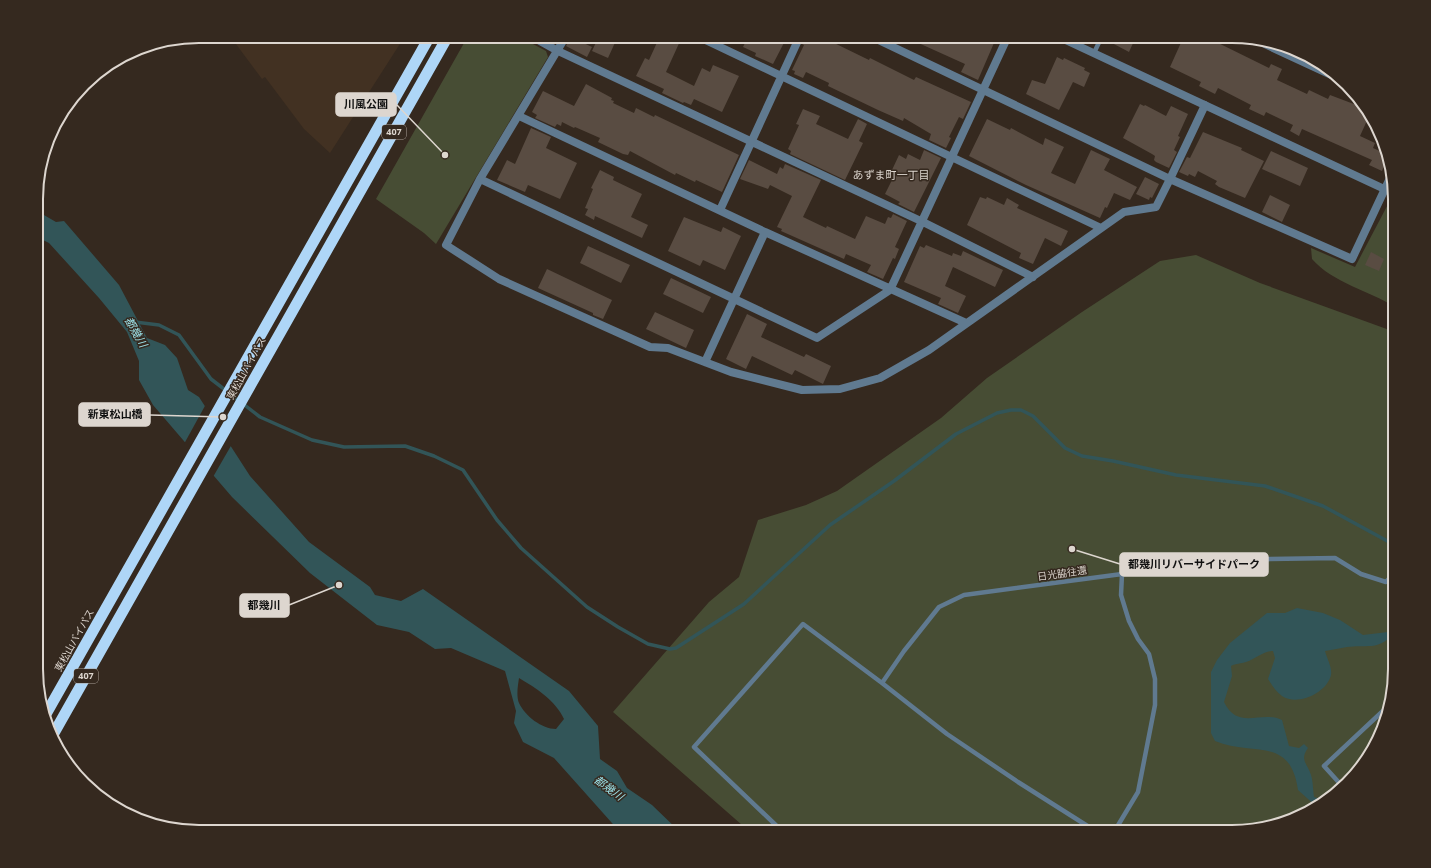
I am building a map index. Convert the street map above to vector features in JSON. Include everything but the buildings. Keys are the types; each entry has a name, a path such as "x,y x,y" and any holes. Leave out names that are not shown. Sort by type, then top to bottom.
{"highway":[{"name":"東松山バイパス","path":"48,710 426,43"},
{"name":"東松山バイパス","path":"56,730 444,43"}],"street":[{"path":"544,43 923,222 1032,277"},
{"path":"562,43 480,179 446,245 499,279 650,347 668,348 732,372 802,390 840,389 880,378 929,350 1124,212 1156,207 1205,105"},
{"path":"713,43 954,156 1101,228"},
{"path":"720,210 797,43"},
{"path":"885,43 1170,179 1352,259 1388,184"},
{"path":"480,179 817,338 890,290 954,156 1005,43"},
{"path":"1072,43 1388,191"},
{"path":"1276,49 1317,68"},
{"path":"518,116 966,324"},
{"path":"705,362 765,232"}],"lane":[{"path":"1094,53 1099,43"},
{"name":"日光脇往還","path":"882,683 904,651 939,607 964,595 1122,574 1270,559 1335,558 1361,574 1386,582 1388,580"},
{"path":"1118,825 1138,792 1155,705 1155,679 1149,654 1138,639 1129,621 1121,595 1122,574"},
{"path":"776,825 694,747 803,624 947,734 1018,782 1086,825"},
{"path":"1339,782 1324,766 1382,713"}],"shaded area":[{"path":"235,43 401,43 330,153 304,129 265,77 262,79"}],"green space":[{"path":"464,43 531,43 546,51 548,57 436,244 424,233 376,199"},
{"path":"1388,204 1388,303 1340,280 1320,267 1312,259 1311,248 1355,267"},
{"path":"1196,255 1260,283 1388,329 1387,689 1380,719 1367,747 1356,764 1327,793 1301,809 1282,817 1242,825 742,825 613,712 709,602 739,577 758,520 806,505 837,491 941,418 987,378 1082,312 1160,261"}],"water":[{"path":"43,214 56,222 64,221 119,285 147,338 165,345 177,358 188,390 199,397 250,476 309,542 370,587 375,595 401,601 423,589 569,691 598,726 600,759 617,771 627,788 652,805 673,825 614,825 554,758 523,742 514,723 516,711 505,671 451,648 435,649 409,632 377,625 310,573 232,497 153,405 139,380 139,361 127,332 99,298 49,243 43,240","holes":["519,678 539,691 556,706 564,719 556,729 545,727 534,721 525,713 519,703"]},
{"path":"1297,608 1323,613 1340,620 1363,635 1388,632 1388,639 1381,644 1370,646 1353,646 1325,651 1331,668 1330,678 1322,689 1309,697 1302,699 1288,699 1282,696 1268,679 1275,658 1273,651 1266,652 1246,662 1231,666 1232,676 1224,702 1230,711 1236,716 1243,718 1266,717 1282,720 1289,746 1299,748 1304,744 1308,748 1305,752 1304,759 1312,777 1314,797 1319,799 1312,803 1298,790 1294,773 1287,761 1268,751 1229,745 1215,741 1211,733 1211,672 1217,660 1230,643 1267,613 1285,613"}],"pier":[{"path":"206,404 232,444 213,477 184,444"}],"waterway":[{"path":"135,322 159,325 179,335 211,379 260,417 312,440 344,447 405,446 434,456 463,470 497,520 521,548 587,607 648,644 670,649 676,648 744,604 830,525 894,481 956,434 997,413 1011,410 1021,410 1033,416 1065,448 1082,456 1113,461 1176,475 1265,486 1323,506 1388,541"}],"place":[{"name":"川風公園","path":"445,155"},
{"name":"新東松山橋","path":"223,417"},
{"name":"都幾川リバーサイドパーク","path":"1072,549"},
{"name":"都幾川","path":"339,585"}],"district":[{"name":"あずま町一丁目","path":"891,175"}]}
